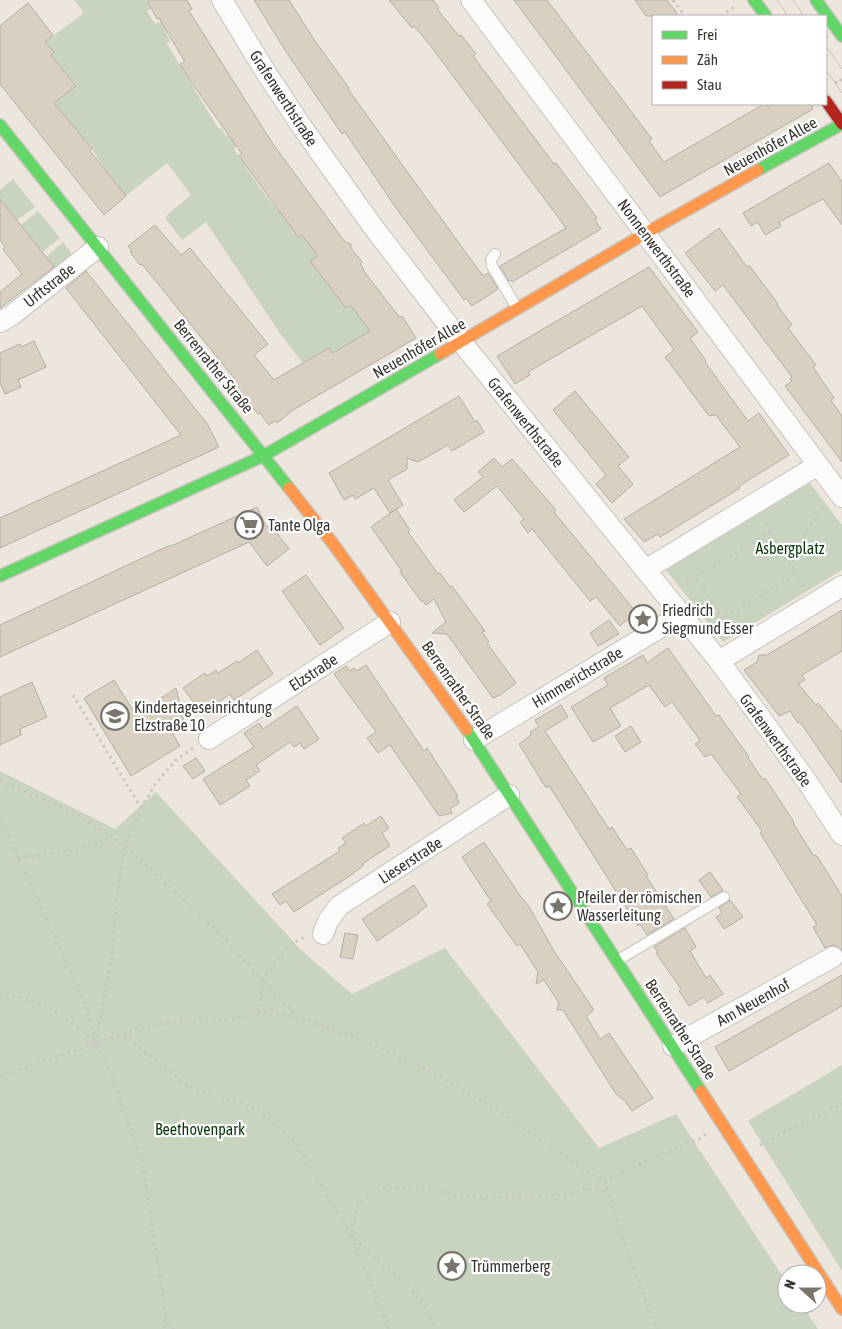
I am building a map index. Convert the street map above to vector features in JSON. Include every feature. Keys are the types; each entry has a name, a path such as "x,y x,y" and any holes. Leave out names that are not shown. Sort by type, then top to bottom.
{"street":[{"name":"Grafenwerthstraße","path":"222,0 302,127 371,224 462,342 719,661 806,780 842,835"},
{"name":"Nonnenwerthstraße","path":"471,0 818,465 834,500"},
{"path":"754,0 765,15"},
{"path":"816,0 827,15"},
{"path":"827,15 842,36"},
{"path":"827,102 842,124"},
{"name":"Neuenhöfer Allee","path":"0,576 263,456 462,342 645,231 842,124"},
{"name":"Berrenrather Straße","path":"0,125 334,545 474,740 842,1309"},
{"name":"Urftstraße","path":"0,322 12,315 98,247"},
{"path":"645,570 818,465"},
{"path":"719,661 842,586"},
{"name":"Himmerichstraße","path":"474,740 681,615"},
{"name":"Elzstraße","path":"210,739 390,622"},
{"name":"Lieserstraße","path":"323,934 328,921 339,906 509,796"},
{"name":"Am Neuenhof","path":"673,1046 833,957"}],"lane":[{"path":"495,254 491,260 492,266 518,309"},
{"path":"617,961 724,897"}],"path":[{"path":"673,0 684,15"},
{"path":"784,553 797,545 834,500"},
{"path":"764,520 800,581"},
{"path":"683,583 771,532"},
{"path":"716,624 796,574"},
{"path":"695,577 722,619"},
{"path":"73,695 141,808"},
{"path":"96,1044 113,950 117,894 125,845 141,808 156,783 177,759 210,739"},
{"path":"0,781 73,812 125,845 219,933 297,1017"},
{"path":"0,818 84,1001 96,1044"},
{"path":"18,858 70,851 117,839"},
{"path":"259,1013 263,979 289,945 300,939 323,934"},
{"path":"0,994 11,995 50,1009 74,1023 96,1044 105,1058 142,1161 166,1315 164,1329"},
{"path":"0,1076 153,1024 218,1022 259,1013 297,1017 370,1043 430,1071 486,1103 604,1182 632,1265 657,1329"},
{"path":"124,1035 190,1087 259,1110 296,1142 352,1235 389,1329"},
{"path":"742,1154 842,1104"},
{"path":"604,1182 652,1158 699,1139 722,1122"},
{"path":"352,1235 358,1205 368,1196 387,1187 418,1188 464,1196 506,1198 535,1198 590,1189 607,1191"},
{"path":"352,1235 382,1265 408,1284 422,1302 436,1329"},
{"path":"166,1315 173,1329"}],"green space":[{"path":"74,0 146,0 151,9 147,11 155,24 161,22 170,41 167,44 218,128 222,129 226,137 228,135 236,146 234,149 254,180 277,209 295,226 292,228 298,237 302,235 319,255 311,262 346,308 350,305 376,331 362,336 333,353 329,348 303,363 281,335 206,222 182,240 165,218 191,195 167,163 126,196 102,165 87,141 77,135 79,133 54,103 76,85 51,55 54,52 45,42 84,13"},
{"path":"13,179 35,207 17,220 0,199 0,190"},
{"path":"38,211 60,238 42,252 21,225"},
{"path":"63,242 74,257 57,271 46,257"},
{"name":"Asbergplatz","path":"810,483 842,525 842,570 723,642 666,570"},
{"name":"Beethovenpark","path":"0,771 115,829 156,792 301,950 352,994 445,948 599,1148 676,1114 777,1268 777,1314 808,1314 818,1329 0,1329"},
{"path":"842,1065 842,1271 748,1121"}],"building":[{"path":"147,0 187,0 192,9 189,11 273,144 345,242 351,244 351,248 362,262 360,264 363,270 400,318 402,316 416,338 293,410 277,423 275,421 269,425 260,413 258,414 231,380 234,378 142,264 140,265 130,252 132,251 128,246 155,225 181,255 190,248 268,344 254,355 274,380 329,348 333,353 370,331 350,305 346,308 310,261 318,256 302,235 299,238 239,156 242,154 180,64 185,62"},
{"path":"254,0 289,0 348,89 416,184 483,276 488,273 498,289 472,306 466,298 464,300 396,208 345,132 342,134 285,50"},
{"path":"389,0 433,0 439,8 437,9 476,54 473,56 554,164 556,163 586,203 597,218 595,220 601,229 512,282 511,280 509,281 500,266 566,228 430,45 414,26 412,28"},
{"path":"514,0 547,0 652,139 649,141 664,162 762,105 767,105 768,107 772,105 811,105 813,109 660,197"},
{"path":"635,0 667,0 678,15 652,15 646,16"},
{"path":"28,3 53,35 45,42 54,52 51,55 76,86 54,103 92,149 90,151 126,196 104,215 0,84 0,26"},
{"path":"829,163 842,182 842,225 823,199 779,222 781,226 765,235 758,222 751,226 743,213"},
{"path":"0,199 54,267 0,308 0,292 22,274 3,249 5,247 0,240"},
{"path":"719,228 747,267 749,265 778,304 792,325 788,328 816,365 813,367 834,398 831,400 842,416 842,462 785,386 792,381 790,379 792,377 723,285 715,291 685,253"},
{"path":"649,267 698,332 690,338 748,421 759,413 789,455 739,486 740,488 660,537 658,534 644,542 624,519 740,447 716,415 709,416 665,357 674,350 642,306 528,372 530,375 515,384 497,356"},
{"path":"86,271 208,425 219,447 0,548 0,518 181,435 66,288"},
{"path":"34,341 46,367 18,380 21,387 5,394 0,383 0,353 20,344 21,347"},
{"path":"575,391 629,457 618,466 633,484 612,503 596,484 606,475 553,410"},
{"path":"459,396 475,422 477,420 484,432 452,451 448,445 418,462 407,458 407,469 388,480 403,505 390,513 374,488 355,499 353,495 344,500 329,473"},
{"path":"494,458 502,467 512,459 556,510 554,512 636,612 620,626 596,597 590,601 532,529 528,533 520,522 524,519 497,486 464,512 454,500 483,477 478,472"},
{"path":"257,507 266,526 273,528 289,549 267,566 249,542 0,657 0,625 168,546"},
{"path":"396,509 410,530 408,532 438,574 440,573 450,587 452,586 485,631 482,632 489,642 487,643 516,683 500,695 493,698 447,634 432,633 446,622 434,599 426,605 421,601 371,527"},
{"path":"306,575 344,628 320,645 282,591"},
{"path":"842,610 842,651 802,675 805,680 798,684 816,705 818,703 842,732 842,783 800,722 798,723 790,711 779,716 744,670 757,662 759,655 767,655"},
{"path":"609,620 619,634 598,646 590,633"},
{"path":"668,648 716,716 719,715 763,780 765,778 813,855 817,856 842,896 842,950 834,945 825,948 813,927 817,925 760,833 762,831 737,797 741,794 711,754 705,757 695,744 700,740 672,702 665,707 649,685 610,708 621,726 593,742 571,707 608,685 604,678 643,655 647,663"},
{"path":"257,650 273,674 234,700 230,694 202,714 183,688 205,673 207,676 216,670 218,673 237,661 238,663"},
{"path":"366,665 424,751 427,748 458,796 456,797 459,803 450,809 452,813 439,816 390,745 378,753 367,738 376,732 334,674 346,666 350,671 354,668 357,671"},
{"name":"Kindertageseinrichtung Elzstraße 10","path":"114,680 136,715 176,688 185,727 173,734 180,746 131,776 84,698"},
{"path":"32,682 47,717 20,729 21,735 0,745 0,697"},
{"path":"561,705 568,717 545,731 609,829 612,827 627,850 631,848 648,875 646,876 674,919 647,935 640,924 638,926 557,798 549,786 546,788 519,744 531,735 530,732 539,727 535,720"},
{"path":"297,706 319,739 304,749 300,743 294,747 290,742 256,765 260,771 246,780 250,786 220,805 203,779 254,747 244,733 259,723 263,729"},
{"path":"631,726 641,742 625,752 615,736"},
{"path":"196,758 205,771 193,779 183,766"},
{"path":"381,816 389,828 382,833 390,846 362,864 364,865 351,875 294,912 286,901 280,905 272,894 340,851 338,848 346,843 342,838 364,823 366,826"},
{"path":"484,842 528,905 554,951 594,1010 586,1016 600,1039 609,1033 653,1098 632,1111 625,1101 616,1094 563,1010 557,1010 559,1003 544,980 536,984 538,972 520,944 517,946 487,904 491,901 462,857"},
{"path":"710,872 723,890 711,897 699,880"},
{"path":"414,885 427,906 377,941 362,919"},
{"path":"730,900 743,917 724,929 716,917 722,913 719,908"},
{"path":"685,928 696,947 690,951 706,978 710,975 723,994 708,1003 704,997 689,1006 679,991 681,989 656,953 658,952 654,947"},
{"path":"345,933 358,935 353,959 340,957"},
{"path":"842,975 842,1006 729,1071 715,1047"}],"tram line":[{"path":"777,0 787,15"},
{"path":"793,0 803,15"},
{"path":"827,47 842,69"},
{"path":"827,71 842,93"}],"traffic: fast":[{"path":"754,0 765,15"},
{"path":"816,0 827,15"},
{"path":"827,15 842,36"},
{"path":"758,170 842,124"},
{"path":"0,125 289,488"},
{"path":"0,576 263,456 440,354"},
{"path":"467,730 701,1091"}],"traffic: slow":[{"path":"440,354 646,233 758,170"},
{"path":"289,488 334,545 467,730"},
{"path":"701,1091 842,1309"}],"traffic: jam":[{"path":"827,102 842,124"}],"place":[{"name":"Tante Olga","path":"249,525"},
{"name":"Friedrich Siegmund Esser","path":"643,619"},
{"name":"Kindertageseinrichtung Elzstraße 10","path":"115,716"},
{"name":"Pfeiler der römischen Wasserleitung","path":"558,906"},
{"name":"Trümmerberg","path":"452,1266"}]}
